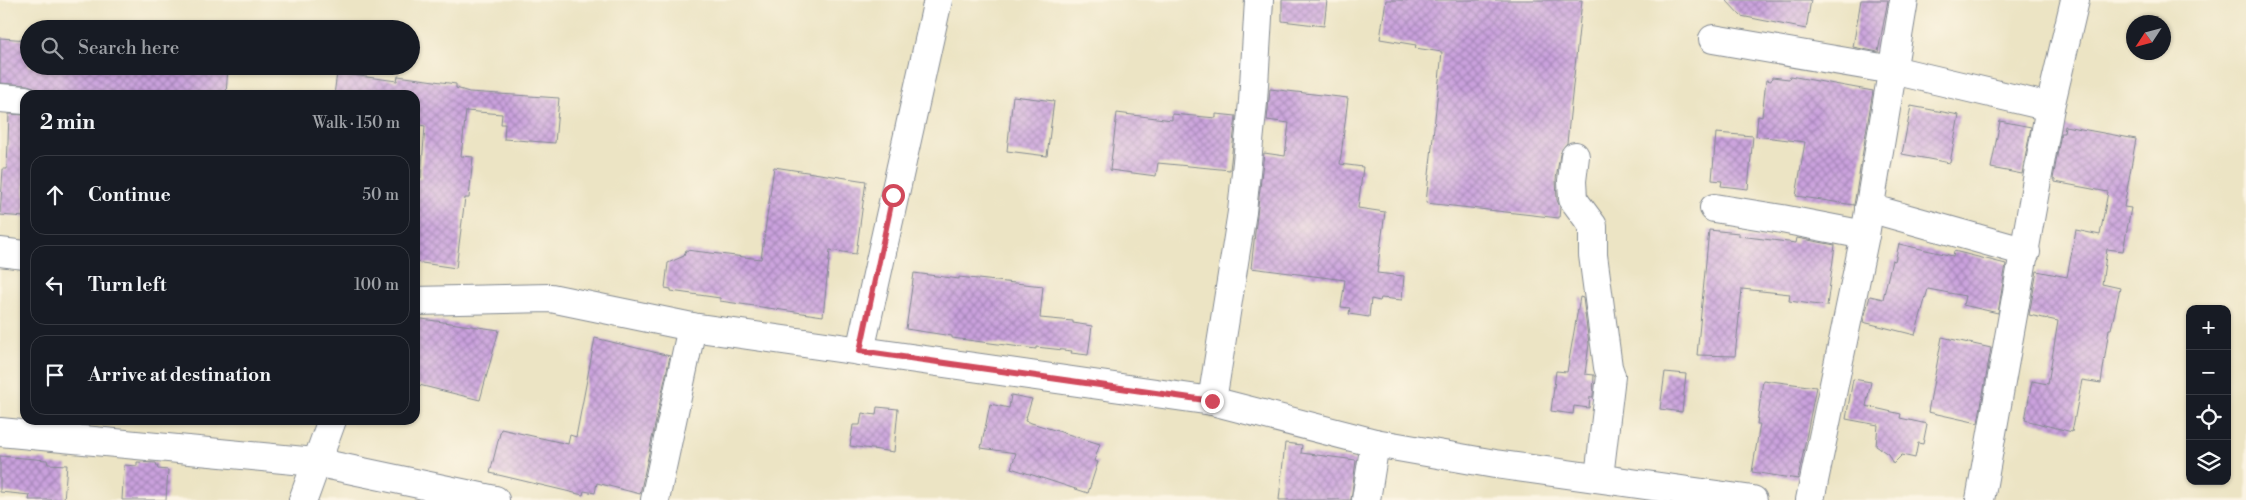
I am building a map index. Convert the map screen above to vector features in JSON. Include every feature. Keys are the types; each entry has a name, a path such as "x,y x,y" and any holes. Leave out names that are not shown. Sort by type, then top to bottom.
{"street":[{"path":"860,351 938,0"},
{"path":"1212,401 1242,212 1253,102 1259,0"},
{"path":"1810,500 1865,235 1904,0"},
{"path":"1980,500 2026,252 2050,108 2075,0"},
{"path":"1713,38 1893,70 2050,108"},
{"path":"0,98 20,100"},
{"path":"1575,156 1572,181 1573,199 1593,226 1593,256 1608,367 1611,376 1599,477"},
{"path":"1714,208 1865,235"},
{"path":"1869,208 2026,252"},
{"path":"0,252 20,254"},
{"path":"420,301 551,298 692,327 1212,401 1375,443 1495,464 1753,500"},
{"path":"655,500 692,327"},
{"path":"303,500 315,462 330,425"},
{"path":"0,432 315,462 495,500"},
{"path":"1366,500 1375,443"}],"building":[{"path":"1282,0 1327,0 1324,26 1282,21"},
{"path":"1386,0 1582,0 1567,143 1560,154 1556,179 1557,200 1560,207 1559,218 1426,203 1442,52 1415,48 1416,45 1380,39"},
{"path":"1726,0 1811,0 1806,29 1741,16"},
{"path":"1861,0 1888,0 1878,52 1853,47"},
{"path":"0,38 20,39 20,75 227,75 226,90 36,90 34,87 27,85 0,83"},
{"path":"337,75 352,75 397,81 398,76 456,84 456,88 469,92 559,98 555,143 504,139 505,124 501,124 502,114 466,111 461,156 473,157 469,198 465,198 456,268 420,263 420,178 425,126 420,125 420,90 335,90"},
{"path":"1790,76 1873,91 1854,205 1796,196 1805,142 1756,136 1758,116 1762,117 1766,80 1771,81 1772,77 1789,79"},
{"path":"1270,89 1348,98 1340,164 1363,167 1358,208 1385,212 1377,273 1404,276 1402,300 1381,298 1380,301 1371,299 1369,317 1349,314 1350,308 1341,307 1345,280 1251,268 1264,153 1285,156 1289,123 1267,120"},
{"path":"1013,96 1054,101 1047,156 1007,151"},
{"path":"1911,106 1959,115 1950,163 1902,154"},
{"path":"1117,113 1172,120 1172,114 1216,118 1216,114 1236,116 1230,170 1158,163 1156,176 1110,170"},
{"path":"9,114 20,115 20,217 0,215 3,169 7,169"},
{"path":"2000,121 2031,127 2022,174 1991,168"},
{"path":"2065,126 2136,139 2124,207 2131,208 2123,251 2107,249 2102,284 2120,288 2111,329 2109,329 2101,383 2082,380 2072,432 2025,420 2032,381 2048,384 2058,321 2029,315 2037,271 2067,277 2076,230 2100,235 2108,192 2055,182 2053,179 2061,133 2064,133"},
{"path":"1716,133 1753,136 1748,189 1721,186 1722,181 1712,180"},
{"path":"774,167 866,181 856,254 830,250 823,316 720,301 720,298 671,291 671,289 665,288 668,263 684,256 686,250 761,259"},
{"path":"1709,230 1739,233 1739,236 1796,243 1797,238 1835,245 1827,306 1789,301 1790,294 1742,289 1735,356 1697,355"},
{"path":"1899,244 1953,256 1954,251 2006,264 1998,313 1963,305 1965,296 1928,289 1915,335 1863,322 1870,296 1883,299 1892,260 1895,261"},
{"path":"914,273 1043,286 1040,318 1073,321 1073,323 1092,326 1088,355 1071,353 1072,351 1036,347 1036,349 952,338 952,336 906,329"},
{"path":"1580,297 1583,298 1589,344 1585,374 1594,375 1593,397 1590,397 1589,408 1574,406 1573,414 1551,411 1556,371 1567,372"},
{"path":"420,319 499,330 480,400 420,385"},
{"path":"1942,337 1991,348 1978,423 1928,412"},
{"path":"595,338 670,356 640,494 597,483 595,493 584,491 583,495 490,473 501,429 568,444 570,435 576,437"},
{"path":"1665,372 1686,374 1682,412 1660,409"},
{"path":"1853,379 1871,382 1866,406 1901,414 1900,418 1927,424 1923,444 1918,443 1915,458 1902,455 1893,464 1888,454 1876,446 1878,425 1846,419"},
{"path":"1763,380 1816,387 1798,479 1752,472 1760,424 1757,424"},
{"path":"1011,395 1032,399 1025,421 1100,444 1094,461 1098,462 1088,493 1011,468 1016,453 981,448 990,404 1009,408"},
{"path":"877,407 898,409 894,452 850,446 853,425 860,425 862,413 876,415"},
{"path":"1285,443 1302,445 1301,453 1356,460 1351,500 1279,500"},
{"path":"0,456 47,460 48,464 67,465 64,500 29,500 30,495 0,492"},
{"path":"137,462 156,463 158,469 168,470 166,500 122,500 124,465 137,466"}],"route":[{"path":"893,195 860,351 1212,401"}]}
